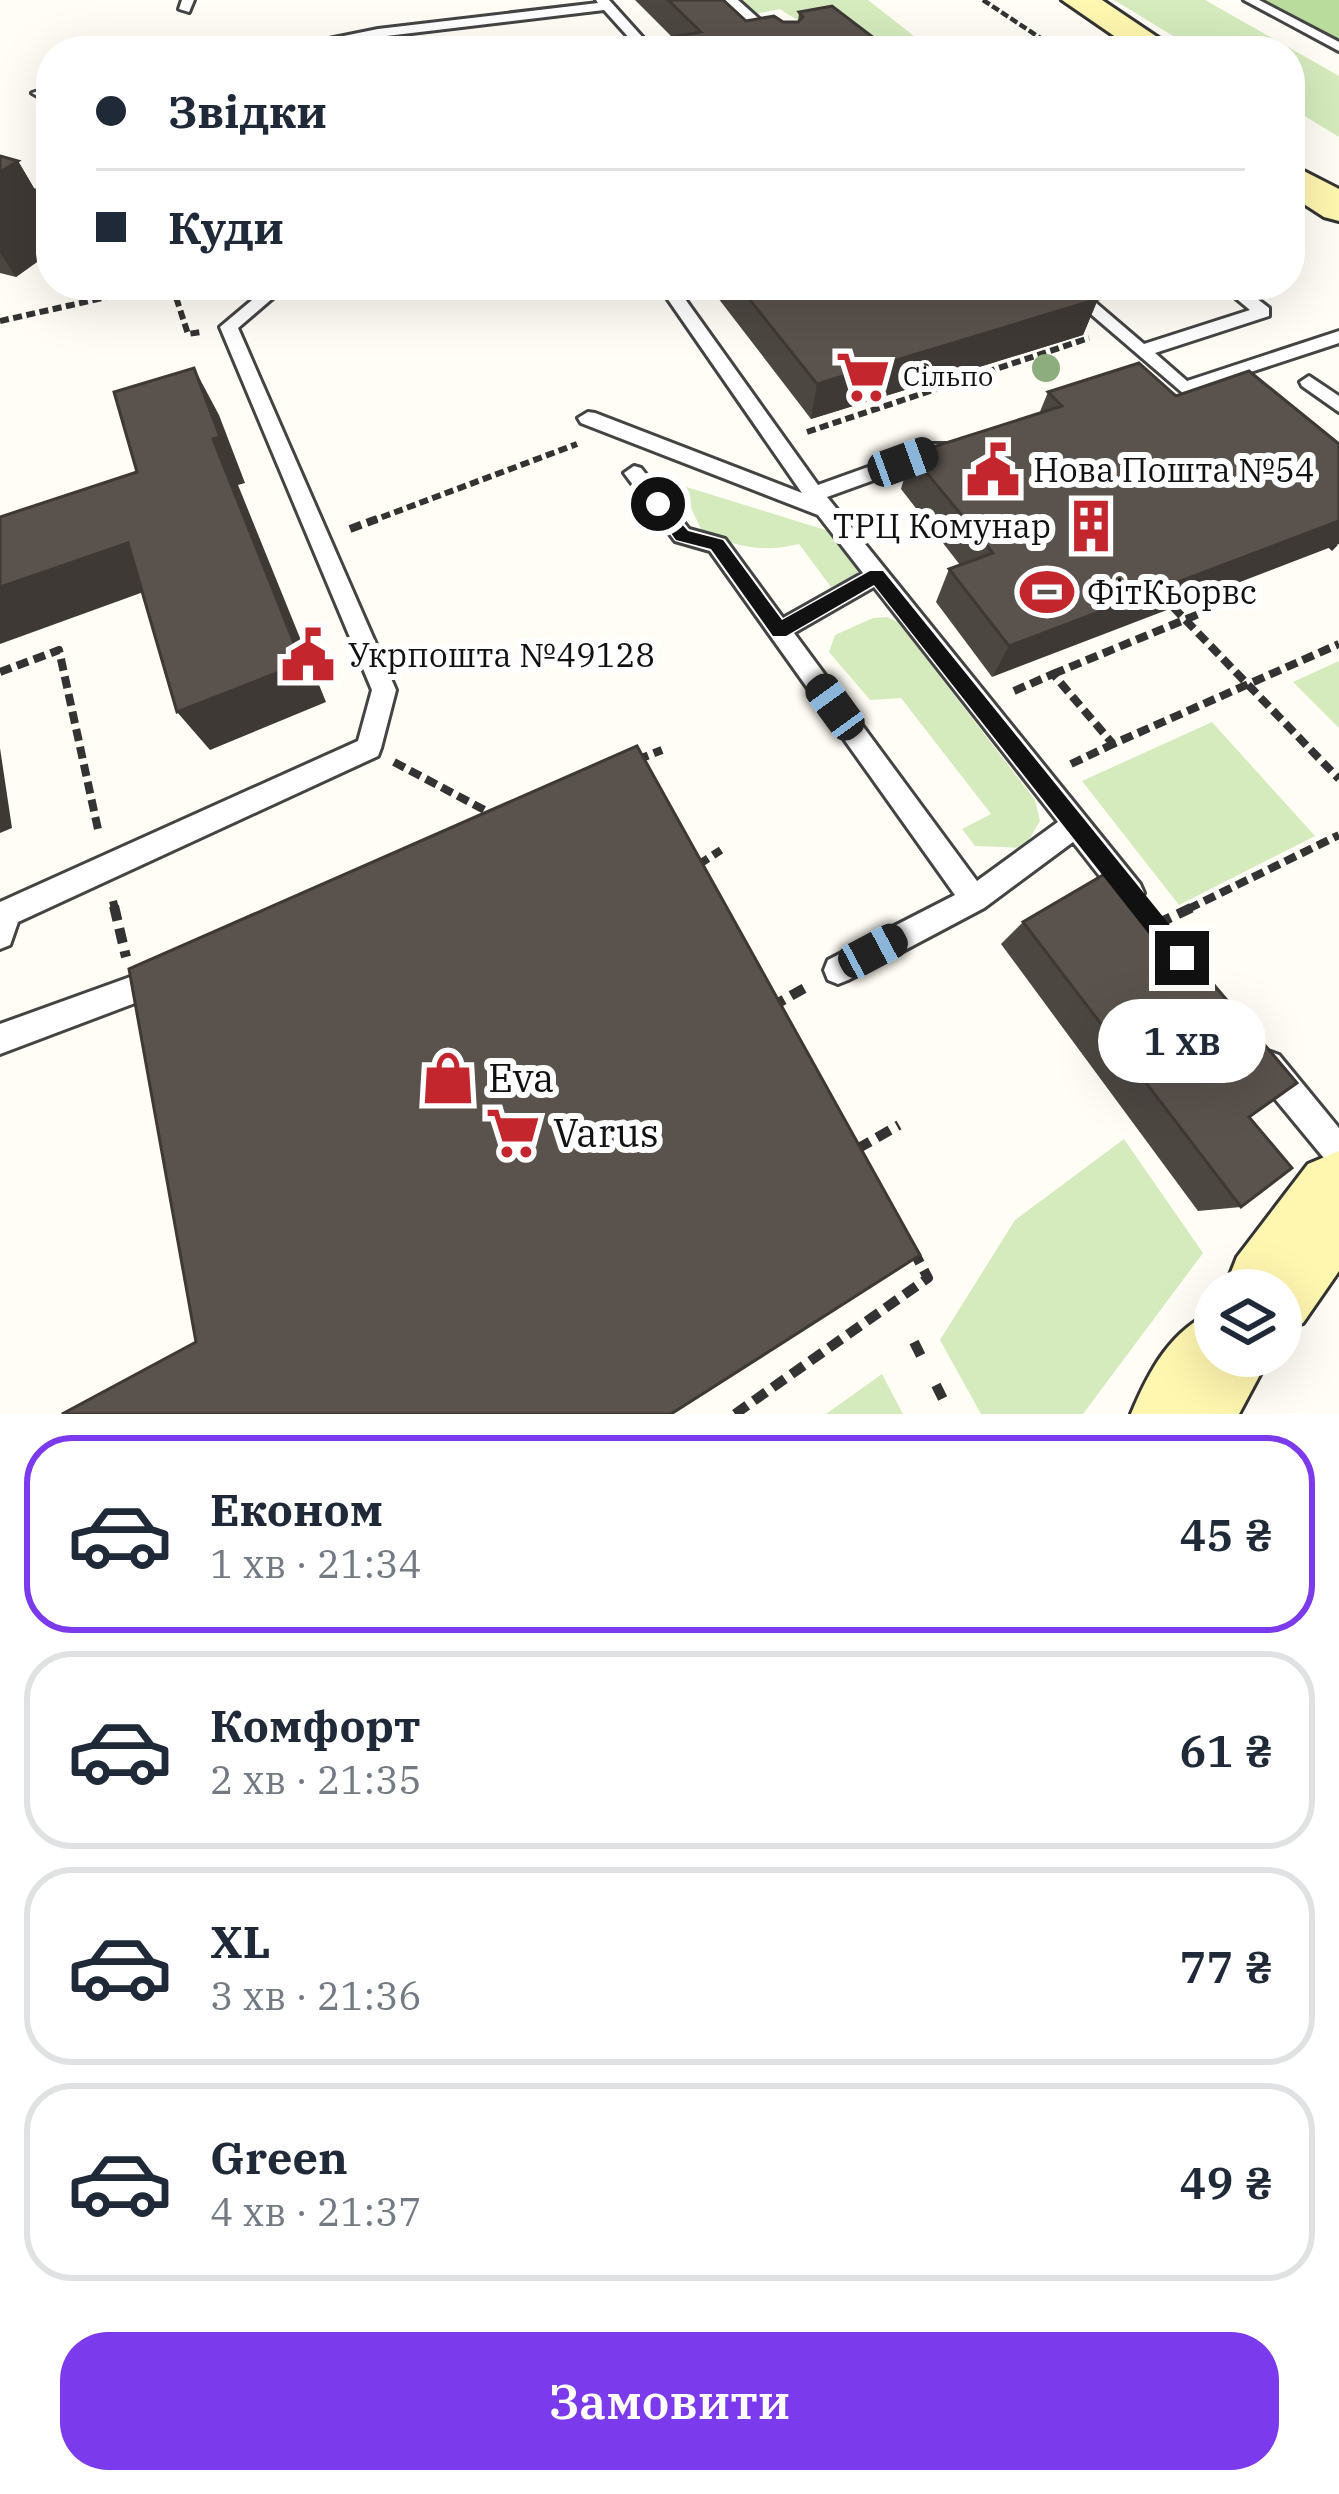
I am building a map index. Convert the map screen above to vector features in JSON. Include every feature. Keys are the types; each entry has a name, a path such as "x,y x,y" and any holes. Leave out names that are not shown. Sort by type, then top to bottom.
{"main road":[{"path":"1079,0 1136,36"},
{"path":"1043,13 1078,36"},
{"path":"1312,161 1339,208"},
{"path":"1285,1269 1339,1195"},
{"path":"1180,1414 1207,1377"}],"street":[{"path":"0,193 36,201"}],"lane":[{"path":"731,0 771,36"},
{"path":"1250,0 1339,47"},
{"path":"361,36 604,3 634,36"},
{"path":"0,935 7,913 369,748 384,690 229,327 262,300"},
{"path":"677,300 819,502 1156,925"},
{"path":"1081,300 1184,388 1339,337"},
{"path":"1142,351 1263,312 1247,300"},
{"path":"1309,382 1339,406"},
{"path":"588,418 819,502 970,438"},
{"path":"634,472 682,536 717,544 974,899"},
{"path":"779,631 876,576"},
{"path":"838,970 974,899 1076,824"},
{"path":"0,1039 133,990"},
{"path":"1249,1042 1339,1152"}],"path":[{"path":"983,0 1037,36"},
{"path":"0,321 94,300"},
{"path":"177,300 188,334 229,327"},
{"path":"777,442 1115,329"},
{"path":"320,540 578,444"},
{"path":"1322,537 1339,552"},
{"path":"980,706 1211,609 1208,601"},
{"path":"1173,607 1339,779"},
{"path":"1053,674 1113,744 1339,644"},
{"path":"0,672 59,650 133,990"},
{"path":"369,748 504,820 482,830"},
{"path":"623,766 662,750"},
{"path":"635,760 646,778"},
{"path":"1156,925 1339,835"},
{"path":"688,848 710,884"},
{"path":"698,865 721,850"},
{"path":"766,1010 838,970"},
{"path":"767,983 790,1023"},
{"path":"857,1149 899,1125"},
{"path":"846,1128 867,1167"},
{"path":"735,1414 928,1278 908,1241"},
{"path":"914,1342 923,1360"},
{"path":"936,1385 944,1401"}],"green space":[{"path":"740,0 868,0 914,36 836,36 780,9 756,14"},
{"path":"1114,0 1205,0 1268,36 1173,36"},
{"path":"1257,0 1339,0 1339,44"},
{"path":"1305,57 1339,76 1339,137 1305,116"},
{"path":"680,485 832,532 859,569 855,577 831,587 799,544 749,547 702,531"},
{"path":"873,618 898,622 1035,800 1040,821 1024,848 975,846 962,829 991,814 901,698 870,700 829,652 835,635"},
{"path":"1339,661 1339,728 1293,682"},
{"path":"1212,722 1315,836 1179,905 1082,781"},
{"path":"1124,1139 1203,1253 1083,1414 981,1414 940,1340 1015,1220"},
{"path":"882,1374 903,1414 826,1414"}],"building":[{"path":"668,0 723,0 746,21 774,16 783,22 798,22 803,17 799,12 832,6 871,36 678,36 701,32"},
{"path":"0,156 18,161 0,172"},
{"path":"750,300 1095,300 817,384"},
{"name":"ТРЦ Комунар","path":"1139,363 1176,396 1249,371 1339,444 1339,521 1009,646 949,569 993,553 911,454 1062,406 1048,392"},
{"path":"194,368 220,437 213,439 302,663 177,712 128,543 0,587 0,517 137,472 114,392"},
{"name":"Varus","path":"637,746 920,1255 671,1414 62,1414 196,1342 129,969"},
{"path":"1115,868 1297,1083 1249,1117 1292,1168 1241,1207 1023,922"}],"place":[{"name":"Сільпо","path":"863,377"},
{"name":"Нова Пошта №54","path":"993,470"},
{"name":"ТРЦ Комунар","path":"1091,526"},
{"name":"ФiтКьорвс","path":"1047,592"},
{"name":"Укрпошта №49128","path":"308,655"},
{"name":"Eva","path":"448,1078"},
{"name":"Varus","path":"513,1133"}],"route":[{"path":"658,504 682,536 717,544 779,631 876,576 1182,958"}]}
